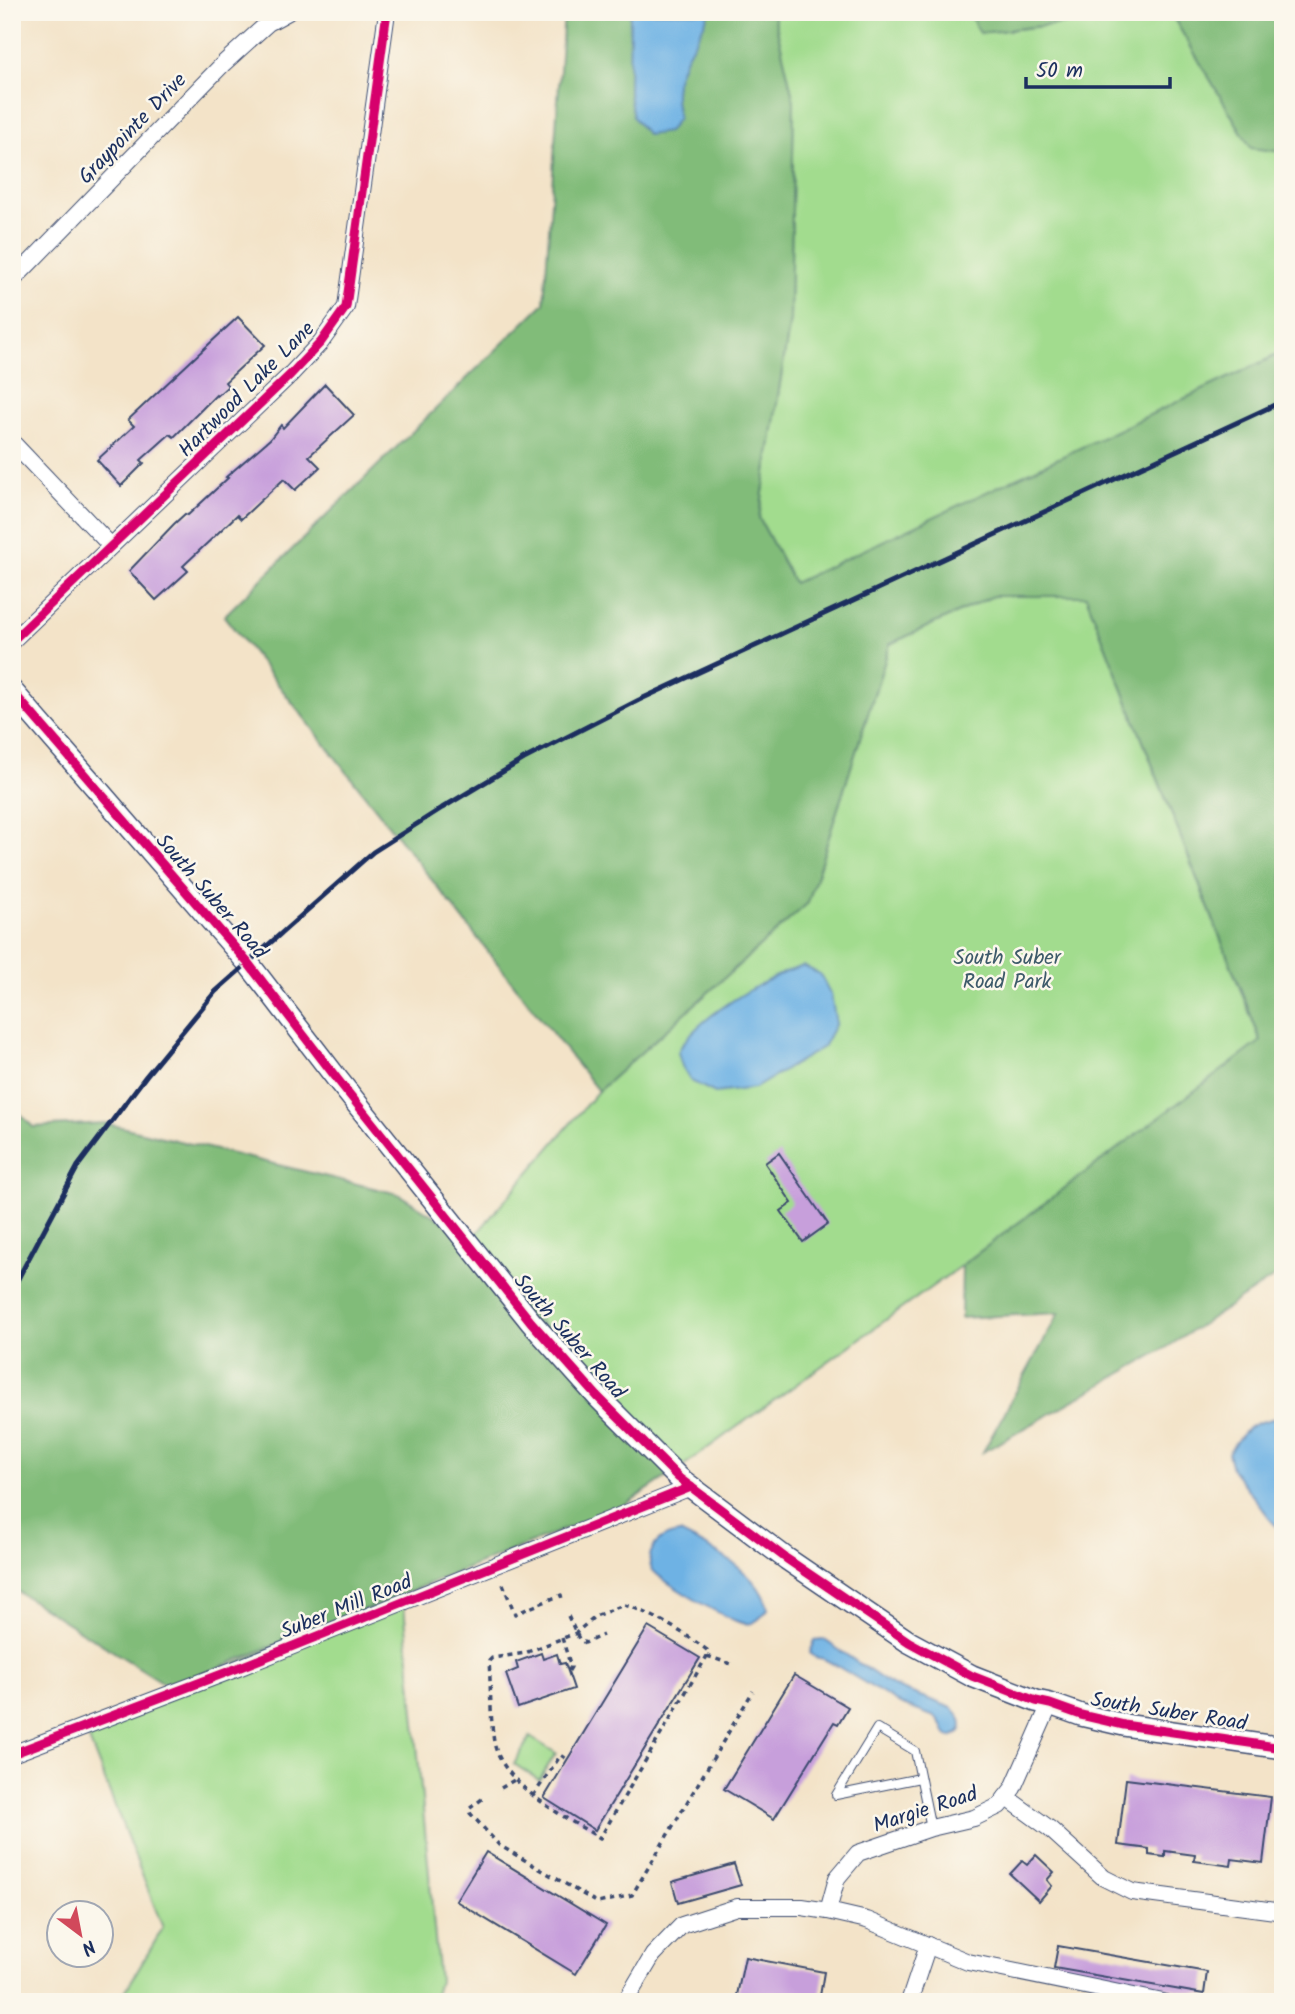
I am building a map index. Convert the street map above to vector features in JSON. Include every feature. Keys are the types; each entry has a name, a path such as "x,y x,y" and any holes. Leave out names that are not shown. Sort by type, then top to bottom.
{"street":[{"name":"Graypointe Drive","path":"12,281 224,63 268,23 288,12"},
{"name":"Hartwood Lake Lane","path":"12,641 290,375 321,342 346,307 387,12"},
{"path":"12,442 111,546"},
{"name":"South Suber Road","path":"12,691 248,963 531,1322 598,1397 679,1478 787,1559 909,1642 972,1676 1036,1701 1124,1725 1283,1748"},
{"name":"Suber Mill Road","path":"12,1754 238,1668 691,1487"},
{"name":"Margie Road","path":"828,1912 837,1878 858,1853 931,1828 974,1818 999,1806 1013,1788 1050,1704"},
{"path":"1006,1797 1051,1829 1104,1878 1132,1892 1283,1912"},
{"path":"625,2002 653,1955 682,1924 737,1907 802,1907 867,1920 968,1962 1163,2002"},
{"path":"909,2002 928,1945"}],"lane":[{"path":"920,1778 836,1795 877,1728 915,1751 931,1828"}],"path":[{"path":"503,1584 515,1614 561,1595 562,1599"},
{"path":"624,1605 638,1608 698,1643 707,1650 708,1657 600,1838 533,1796 504,1765 494,1742 489,1661 492,1658 524,1653 576,1633 595,1616 624,1605"},
{"path":"568,1616 576,1633 585,1643 603,1635"},
{"path":"562,1638 571,1667 568,1672"},
{"path":"708,1657 734,1665"},
{"path":"482,1799 469,1809 470,1813 506,1849 598,1903 632,1895 753,1691"},
{"path":"533,1796 561,1755 568,1760"},
{"path":"501,1788 516,1779"}],"green space":[{"path":"564,12 773,12 794,101 790,320 759,518 794,583 1283,352 1283,1271 1169,1346 983,1452 1059,1313 961,1318 962,1265 1261,1041 1086,596 993,596 890,644 808,903 598,1091 224,616 544,303"},
{"path":"773,12 968,12 981,33 1170,12 1251,147 1283,152 1283,352 794,584 759,518 790,320 794,101"},
{"path":"968,12 1166,12 980,33"},
{"path":"1170,12 1283,12 1283,152 1251,148"},
{"name":"South Suber Road Park","path":"993,596 1086,596 1261,1042 962,1265 680,1468 598,1391 468,1237 479,1231 598,1091 808,903 890,644"},
{"path":"12,1105 33,1127 105,1123 398,1194 468,1237 598,1391 680,1468 623,1506 170,1687 12,1588"},
{"path":"403,1594 439,1981 433,2002 119,2002 163,1928 84,1727"},
{"path":"530,1737 556,1753 539,1780 514,1764"}],"water":[{"path":"630,12 709,12 679,74 675,96 678,118 668,132 647,135 633,117 629,93"},
{"path":"803,966 820,974 831,995 836,1023 823,1047 755,1088 715,1093 691,1081 678,1052 687,1039 733,1000 770,979"},
{"path":"1283,1417 1283,1535 1232,1469 1228,1453 1245,1431 1256,1423"},
{"path":"680,1533 720,1554 745,1573 763,1596 768,1609 761,1618 750,1623 736,1621 704,1605 657,1575 650,1563 655,1545 665,1537"},
{"path":"823,1639 891,1685 952,1708 961,1720 959,1732 950,1737 935,1717 900,1704 837,1666 815,1657 810,1653 815,1640"}],"building":[{"path":"238,317 265,345 225,382 228,386 174,437 170,434 141,460 144,463 121,486 97,460 134,426 128,420"},
{"path":"325,384 354,415 309,456 320,467 295,490 284,479 241,519 237,515 183,566 188,571 156,600 129,571 174,524 185,514 188,515 228,478 226,477 270,439 281,425 283,428"},
{"path":"779,1153 828,1224 803,1242 781,1211 792,1203 765,1163"},
{"path":"648,1627 700,1658 595,1830 544,1798"},
{"path":"541,1653 543,1659 557,1654 560,1664 565,1663 574,1689 518,1708 506,1674 518,1669 516,1662"},
{"path":"794,1675 848,1707 838,1724 834,1722 774,1819 724,1789"},
{"path":"1126,1779 1271,1797 1263,1863 1232,1859 1231,1866 1194,1861 1195,1855 1165,1851 1165,1857 1149,1855 1149,1849 1118,1845"},
{"path":"486,1852 606,1925 576,1974 456,1901"},
{"path":"1036,1855 1054,1872 1047,1880 1052,1886 1039,1901 1010,1874 1022,1861 1027,1865"},
{"path":"734,1864 741,1885 678,1903 672,1882"},
{"path":"1058,1946 1207,1972 1204,1994 1054,1968"},
{"path":"745,1957 824,1972 819,2002 736,2000"}],"railway":[{"path":"12,1290 78,1166 146,1076 215,992 373,852 524,759 639,700 1283,401"}],"cycle path":[{"path":"12,641 290,375 321,342 346,307 387,12"},
{"path":"12,691 248,963 531,1322 598,1397 679,1478 787,1559 909,1642 972,1676 1036,1701 1124,1725 1283,1748"},
{"path":"12,1754 238,1668 691,1487"}]}
